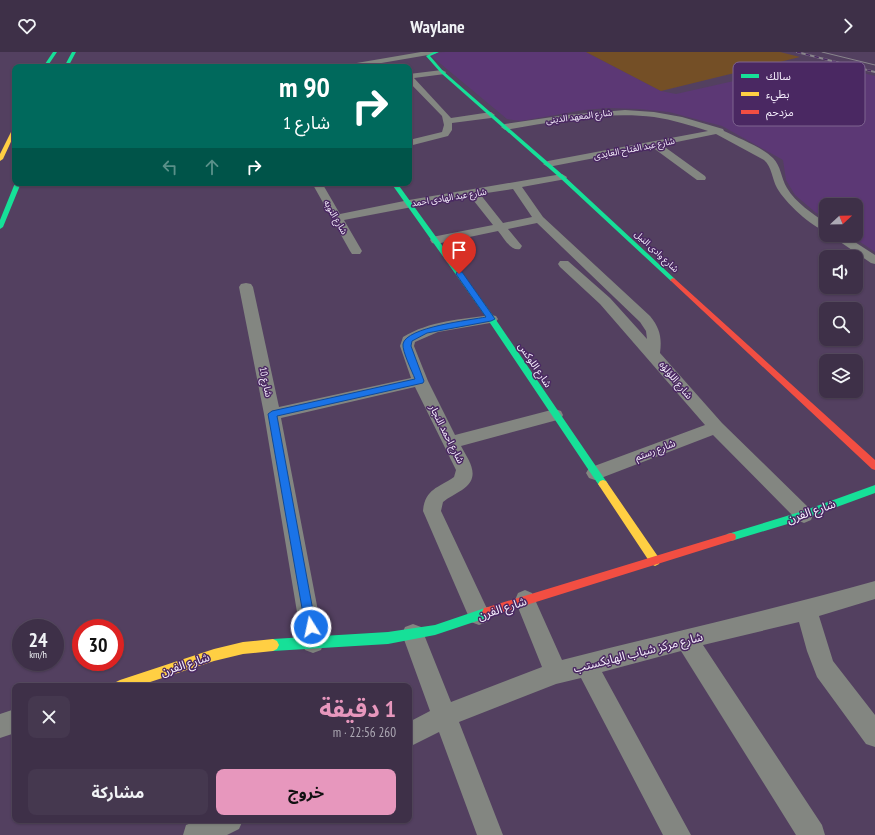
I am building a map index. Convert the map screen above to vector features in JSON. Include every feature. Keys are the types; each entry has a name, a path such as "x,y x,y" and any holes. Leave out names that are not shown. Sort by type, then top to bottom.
{"street":[{"path":"47,64 55,52"},
{"path":"68,64 74,52"},
{"path":"363,64 434,52"},
{"name":"شارع وادى النيل","path":"434,52 428,56 442,72 548,164 875,466"},
{"path":"412,77 442,72"},
{"path":"412,80 445,115 448,121 447,131 445,134 412,142"},
{"name":"شارع المعهد الدينى","path":"505,127 591,113 623,112 674,118 720,131 769,159 784,191 802,210 819,223"},
{"path":"448,121 491,115"},
{"name":"شارع عبد الفتاح العايدى","path":"548,164 720,131"},
{"path":"0,159 12,134"},
{"path":"654,144 701,178"},
{"name":"شارع عبد الهادى احمد","path":"336,218 409,203 562,177"},
{"path":"0,227 17,186"},
{"name":"شارع النوبه","path":"318,186 356,251"},
{"name":"شارع اللوكس","path":"396,186 491,319 655,560"},
{"name":"شارع اللؤلؤه","path":"516,186 539,219 652,327 656,336 654,354 716,427 804,515"},
{"path":"473,193 516,246"},
{"path":"436,240 539,219"},
{"path":"847,242 875,260"},
{"path":"564,264 605,301 654,354"},
{"name":"شارع 10","path":"246,287 272,414 313,642"},
{"name":"شارع احمد النجار","path":"479,615 432,511 432,505 436,496 460,483 465,475 465,470 420,381 407,346 408,340 414,335 425,331 491,319"},
{"path":"272,414 420,381"},
{"path":"451,442 555,415"},
{"name":"شارع رستم","path":"595,473 716,427"},
{"name":"شارع الفرن","path":"129,683 214,655 271,644 388,638 435,630 525,600 804,515 875,489"},
{"name":"شارع مركز شباب الهايكستب","path":"412,733 445,716 556,673 874,592"},
{"path":"525,600 556,673"},
{"path":"807,610 818,652 826,669 875,735"},
{"path":"414,634 490,835"},
{"path":"686,639 812,835"},
{"path":"586,665 678,835"},
{"path":"0,726 12,722"},
{"path":"196,835 223,823"}],"shaded area":[{"path":"445,52 586,52 661,91 676,94 733,81 733,126 865,126 865,74 875,76 875,252 860,242 863,242 863,198 819,198 819,215 795,195 786,180 783,160 722,126 669,112 639,109 608,108 584,110 521,121 507,119 430,55"},
{"path":"586,52 780,52 800,57 780,62 733,62 733,73 661,91"}],"tram line":[{"path":"822,52 863,62"},
{"path":"865,63 875,65"}],"railway":[{"path":"797,52 836,62"},
{"path":"865,69 875,72"}],"traffic: fast":[{"path":"47,64 55,52"},
{"path":"68,64 74,52"},
{"path":"437,52 428,56 442,72 562,177 673,280"},
{"path":"0,227 17,186"},
{"path":"396,186 491,319 603,484"},
{"path":"731,537 804,515 875,489"},
{"path":"273,645 388,638 435,630 488,612"}],"traffic: slow":[{"path":"0,159 12,134"},
{"path":"603,484 655,561"},
{"path":"129,683 214,655 243,648 273,645"}],"traffic: jam":[{"path":"673,280 875,466"},
{"path":"488,612 731,537"}],"route":[{"path":"311,627 272,414 420,381 407,346 408,340 414,335 425,331 491,319 459,274"}]}
